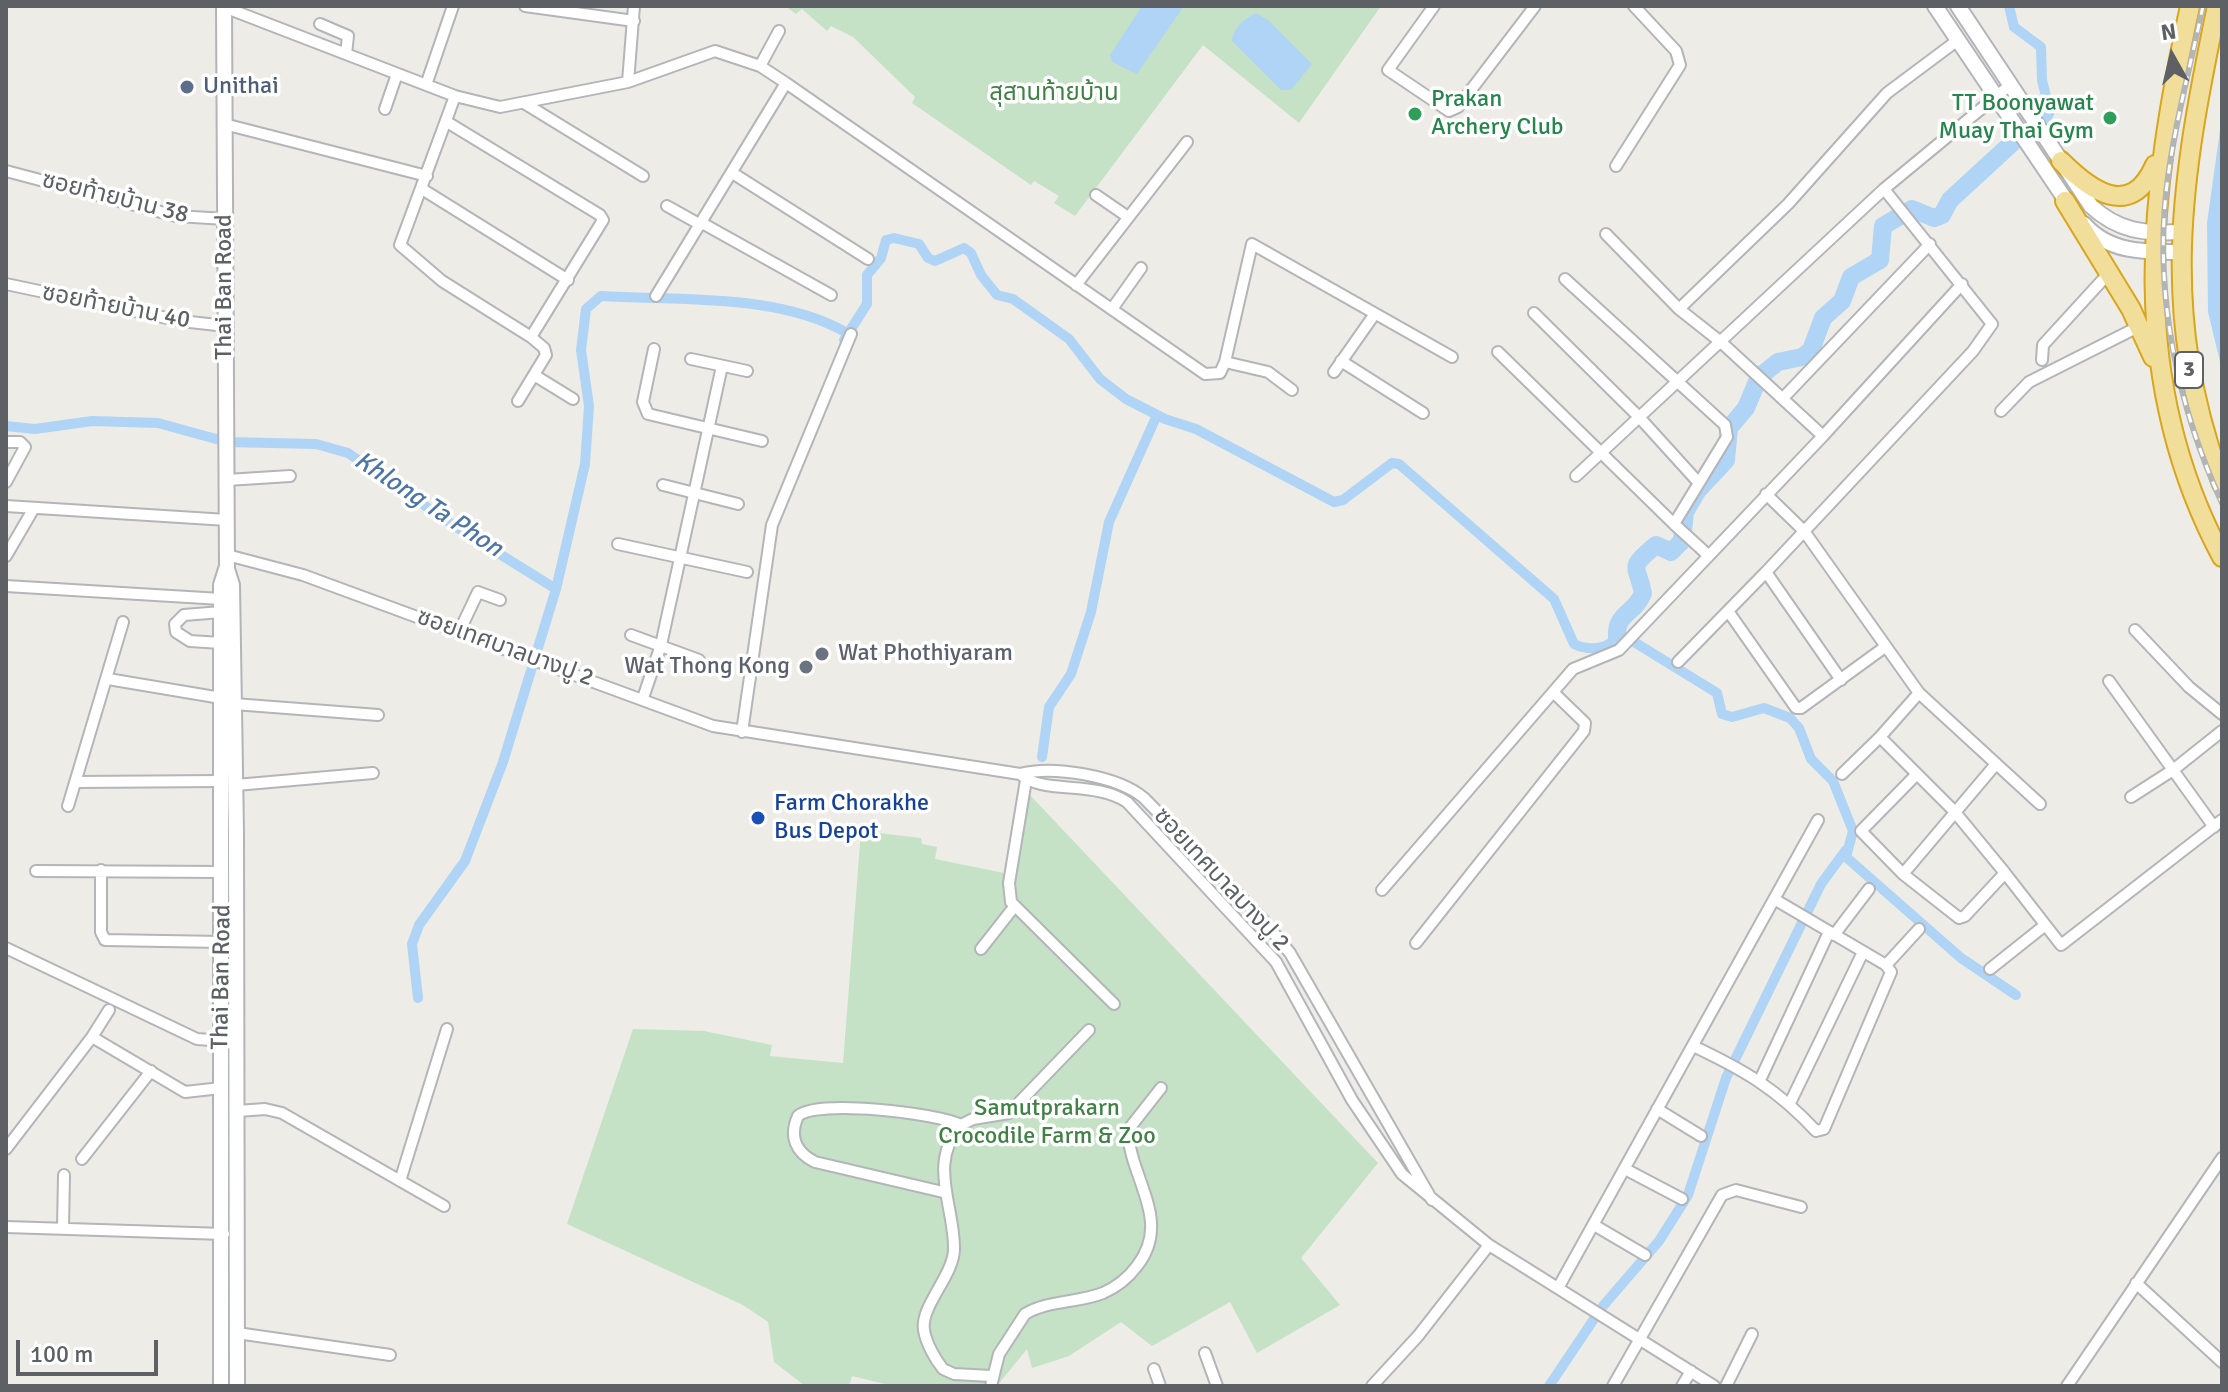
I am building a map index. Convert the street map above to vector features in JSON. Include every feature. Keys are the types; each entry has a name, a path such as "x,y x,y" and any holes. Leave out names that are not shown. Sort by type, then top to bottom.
{"highway":[{"name":"3","path":"2190,6 2164,138 2153,243 2156,337 2163,387 2189,481 2222,557"},
{"name":"3","path":"2217,6 2188,150 2180,252 2186,347 2193,396 2222,484"},
{"path":"2061,161 2099,193 2127,195 2147,182 2164,138"},
{"path":"2065,201 2140,326 2163,387"}],"street":[{"path":"224,6 455,96 500,107 628,82 715,51 760,66 786,83 1205,374 1220,373 1225,362 1252,244 1452,357"},
{"name":"Thai Ban Road","path":"224,6 227,562 221,606 221,643 228,701"},
{"path":"426,85 453,6"},
{"path":"525,6 594,12 634,21"},
{"path":"628,82 634,6"},
{"path":"1434,6 1388,70 1449,111 1458,107 1535,6"},
{"path":"1616,166 1680,65 1676,51 1634,6"},
{"path":"1935,6 2065,201 2088,229 2108,243 2153,243 2180,232"},
{"path":"1958,6 2091,206 2108,222 2180,252"},
{"path":"320,24 348,36 346,54"},
{"path":"760,66 779,31"},
{"path":"1679,309 1788,204 1887,93 1958,40"},
{"path":"385,109 397,74"},
{"path":"656,296 734,174 786,83"},
{"path":"1576,476 1884,189 2010,85"},
{"path":"455,96 400,245 442,281 531,337 546,352 518,401"},
{"path":"524,103 643,176"},
{"path":"447,122 600,215 603,224 531,337"},
{"path":"224,124 427,176"},
{"path":"1076,285 1187,142"},
{"name":"ซอยท้ายบ้าน 38","path":"6,171 176,216 226,219"},
{"path":"734,174 868,259"},
{"path":"422,189 568,280"},
{"path":"1678,662 1766,572 1990,330 1989,318 1884,189"},
{"path":"1096,195 1128,217"},
{"path":"667,206 831,295"},
{"path":"1606,234 1679,309 1784,397 1823,436"},
{"path":"1784,397 1930,244"},
{"path":"1112,309 1141,268"},
{"path":"2042,360 2043,345 2108,274"},
{"path":"1565,279 1681,381 1728,431 1674,524"},
{"name":"ซอยท้ายบ้าน 40","path":"6,284 181,321 226,326"},
{"path":"1382,890 1577,665 1619,650 1823,436 1962,284"},
{"path":"1534,313 1639,417 1698,482"},
{"path":"1334,372 1374,315"},
{"path":"2001,411 2029,382 2140,326"},
{"path":"742,732 772,525 851,334"},
{"path":"654,349 643,408 648,414 762,441"},
{"path":"1498,352 1599,454 1708,555"},
{"path":"691,359 747,371"},
{"path":"1341,361 1423,413"},
{"path":"1225,362 1268,372 1292,390"},
{"path":"643,698 661,645 722,366"},
{"path":"534,375 573,399"},
{"path":"6,442 20,442 25,449 6,482"},
{"path":"227,480 290,476"},
{"path":"663,485 738,504"},
{"path":"1766,494 1804,531 1919,693 2040,804"},
{"path":"6,506 227,520"},
{"path":"6,556 34,508"},
{"path":"618,544 747,572"},
{"name":"Thai Ban Road","path":"227,562 232,585 229,783 238,1042 237,1386"},
{"name":"ซอยเทศบาลบางปู 2","path":"227,562 279,566 460,630 694,719 742,732 1109,792 1137,812 1276,962 1374,1135 1402,1174 1489,1245 1714,1386"},
{"path":"1766,572 1841,680"},
{"path":"6,586 221,606"},
{"path":"460,630 478,592 500,600"},
{"path":"221,606 184,615 175,624 181,637 190,641 221,643"},
{"path":"1728,611 1792,706 1801,708 1885,647"},
{"path":"68,806 123,622"},
{"path":"2135,630 2189,687 2222,714"},
{"path":"631,635 699,660"},
{"path":"108,679 228,701 378,715"},
{"path":"1880,737 1954,811 2058,944 2066,944 2218,824 2173,770 2109,681"},
{"path":"1416,943 1584,731 1585,723 1553,692"},
{"path":"1842,774 1919,693"},
{"path":"2131,797 2173,770 2222,731"},
{"path":"1903,874 1996,764"},
{"path":"76,782 229,783 373,773"},
{"name":"ซอยเทศบาลบางปู 2","path":"1023,777 1058,773 1105,779 1127,786 1144,798 1234,889 1290,953 1432,1200"},
{"path":"1916,775 1861,831 1903,874 1959,918 1965,916 2005,873"},
{"path":"1023,777 1009,883 1014,907 1114,1004"},
{"name":"Thai Ban Road","path":"221,1386 222,942 229,783"},
{"path":"1558,1288 1818,820"},
{"path":"101,870 101,932 105,940 222,942"},
{"path":"36,871 223,872"},
{"path":"1760,1080 1831,933 1869,889"},
{"path":"1693,1046 1760,1080 1790,1103 1816,1131 1824,1129 1890,976 1886,965 1774,899"},
{"path":"981,949 1014,907"},
{"path":"1990,969 2044,926"},
{"path":"1886,965 1919,929"},
{"path":"7,952 197,1039 238,1042"},
{"path":"1790,1103 1863,952"},
{"path":"6,1149 92,1037 109,1010"},
{"path":"400,1181 447,1029"},
{"path":"1089,1030 1009,1113 973,1119 961,1125 949,1146 943,1192 954,1252 927,1314 924,1331 943,1369 991,1381 999,1354 1025,1314 1102,1294 1119,1284 1144,1257 1153,1228 1152,1213 1128,1130 1161,1088"},
{"path":"92,1037 185,1092 221,1088"},
{"path":"82,1159 151,1071"},
{"path":"943,1192 815,1162 799,1150 793,1128 798,1116 815,1108 922,1113 961,1125"},
{"path":"238,1111 265,1109 282,1113 444,1206"},
{"path":"1657,1109 1701,1136"},
{"path":"2072,1384 2136,1283 2222,1158"},
{"path":"1625,1169 1682,1199"},
{"path":"63,1228 64,1175"},
{"path":"1613,1386 1722,1195 1736,1190 1801,1207"},
{"path":"1594,1225 1645,1255"},
{"path":"6,1227 238,1233"},
{"path":"1372,1386 1418,1336 1489,1245"},
{"path":"2136,1283 2222,1362"},
{"path":"237,1333 390,1355"},
{"path":"1726,1386 1752,1334"},
{"path":"1205,1353 1217,1386"},
{"path":"1154,1369 1160,1386"},
{"path":"1682,1386 1691,1371"}],"green space":[{"name":"สุสานท้ายบ้าน","path":"785,6 1381,6 1299,123 1203,45 1075,216 1054,203 1059,196 1034,181 1031,185 912,103 915,97 853,37 831,26 827,31 802,9 796,14"},
{"name":"Samutprakarn Crocodile Farm & Zoo","path":"1028,793 1378,1163 1301,1258 1340,1305 1257,1353 1230,1302 1152,1346 1121,1322 1069,1356 1032,1368 1027,1349 997,1386 893,1386 852,1376 849,1386 805,1386 774,1362 768,1322 743,1305 567,1224 633,1029 704,1031 772,1045 770,1056 843,1063 861,831 921,838 922,844 937,847 935,859 1014,875"}],"water":[{"path":"1142,6 1184,6 1137,74 1112,62 1110,55"},
{"path":"1256,13 1268,20 1312,64 1291,90 1281,90 1232,41 1240,24"},
{"path":"2222,116 2222,370 2208,312 2207,223"}],"waterway":[{"path":"2009,6 2014,27 2041,47 2042,80 2050,112 2046,119"},
{"path":"1617,637 1619,623 1643,593 1636,567 1638,563 1656,545 1671,552 1682,541 1685,512 1698,490 1726,460 1729,428 1746,408 1759,377 1778,362 1802,357 1811,350 1823,318 1842,301 1851,277 1880,260 1883,226 1912,209 1934,218 1942,215 1950,200 2012,143"},
{"path":"844,340 867,304 867,275 881,258 886,240 894,238 919,244 928,258 935,261 964,248 971,253 981,275 997,295 1013,299 1069,339 1100,379 1126,399 1165,419 1196,429 1334,502 1343,500 1392,463 1399,464 1554,599 1574,644 1597,648 1608,645 1617,637 1626,637 1717,693 1722,714 1732,717 1764,708 1790,718 1799,728 1811,759 1833,781 1853,831 1846,857 1961,958 2016,995"},
{"path":"418,998 412,944 419,925 465,861 503,762 556,589 585,464 589,406 581,350 586,309 601,296 728,301 791,311 847,333"},
{"path":"1042,757 1049,707 1071,674 1091,612 1109,522 1157,415"},
{"name":"Khlong Ta Phon","path":"6,426 35,429 92,421 158,423 227,442 316,444 348,453 456,527 556,589"},
{"path":"1603,1306 1659,1241 1688,1195 1726,1078 1821,884 1846,850"},
{"path":"1549,1386 1596,1316"}],"railway":[{"path":"2203,6 2169,169 2163,233 2164,273 2173,352 2182,391 2193,429 2222,503"}],"place":[{"name":"Unithai","path":"187,87"},
{"name":"Prakan Archery Club","path":"1415,114"},
{"name":"TT Boonyawat Muay Thai Gym","path":"2110,118"},
{"name":"Wat Phothiyaram","path":"822,654"},
{"name":"Wat Thong Kong","path":"806,667"},
{"name":"Farm Chorakhe Bus Depot","path":"758,818"}]}
